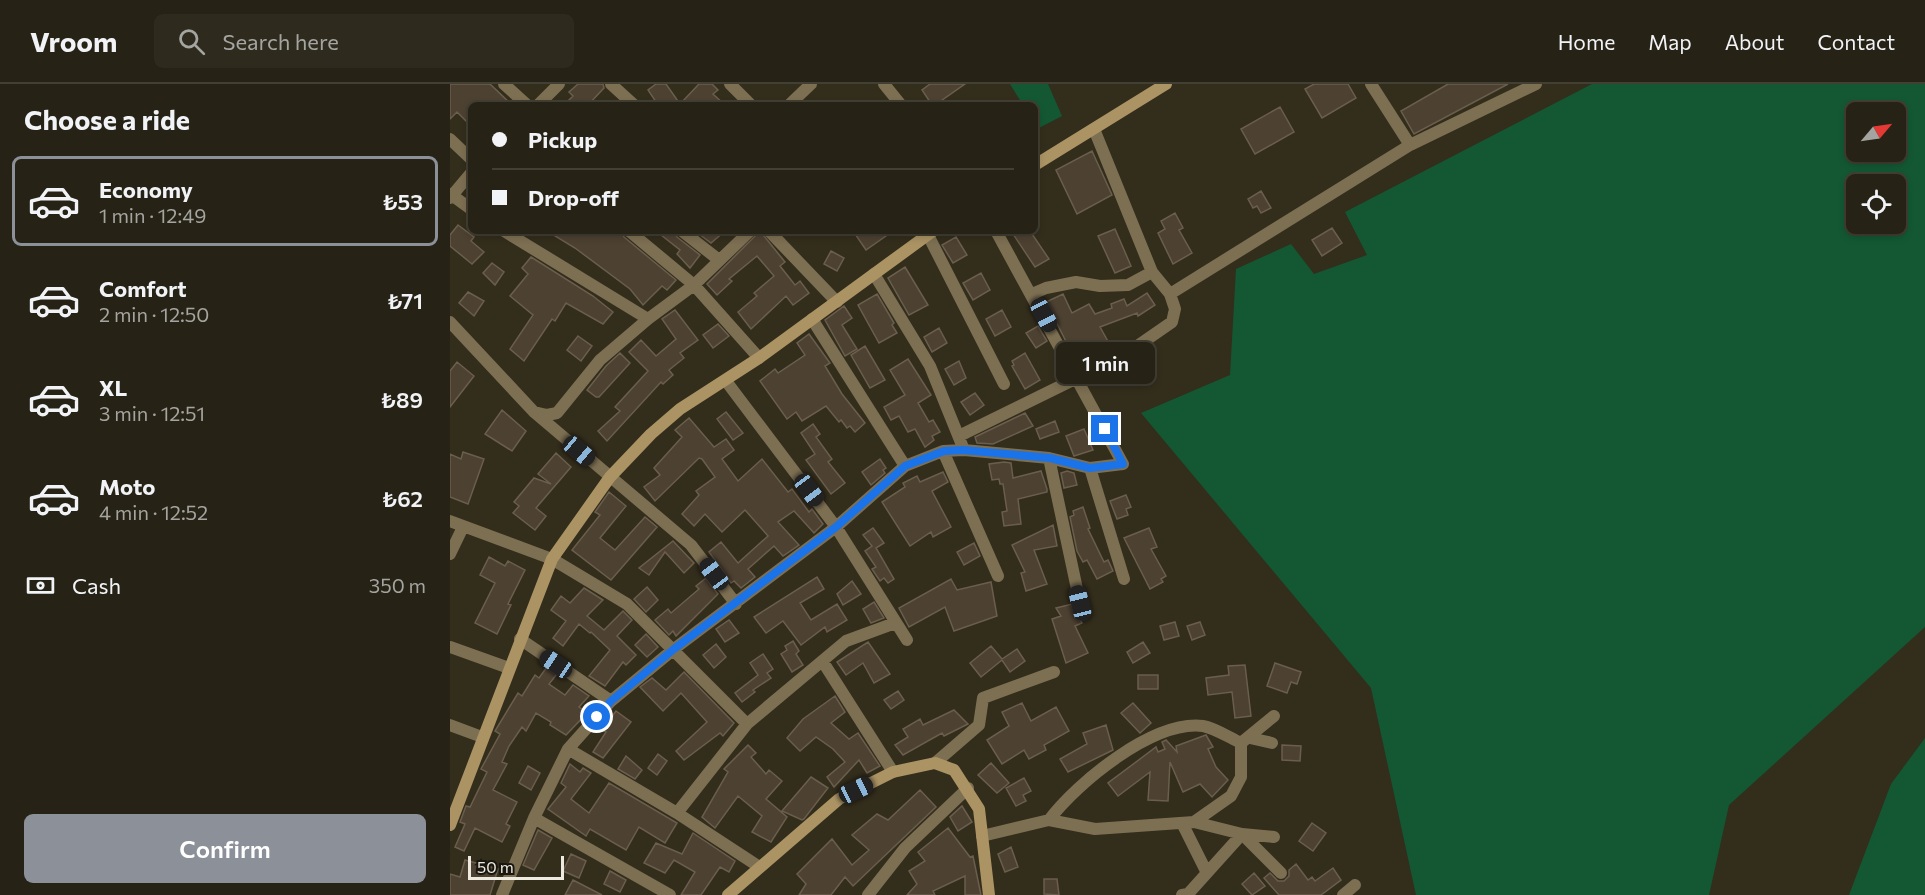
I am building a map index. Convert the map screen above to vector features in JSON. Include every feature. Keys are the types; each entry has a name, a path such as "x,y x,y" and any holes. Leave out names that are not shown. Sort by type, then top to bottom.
{"street":[{"path":"504,84 524,102"},
{"path":"541,102 559,84"},
{"path":"611,84 631,102"},
{"path":"730,84 748,102"},
{"path":"792,102 812,84"},
{"path":"884,84 899,102"},
{"path":"1038,163 1166,84"},
{"path":"1371,84 1410,146"},
{"path":"1170,294 1410,146 1532,85"},
{"path":"1094,129 1152,272 1170,294 1175,309 1172,322 1123,356"},
{"path":"450,139 468,156"},
{"path":"468,176 451,196 468,207"},
{"path":"509,234 648,319"},
{"path":"633,234 694,285 759,358"},
{"path":"686,234 718,261"},
{"path":"534,412 547,415 557,413 600,360 648,319 694,285 747,234"},
{"path":"773,234 837,302"},
{"path":"450,825 508,668 552,559 610,477 665,422 759,358 930,234"},
{"path":"931,234 1004,384"},
{"path":"502,895 534,818 568,749 611,701 674,649 836,527 905,466 944,451 963,450 1050,458 1090,468 1123,464 998,234"},
{"path":"1032,294 1046,288 1076,282 1100,286 1128,285 1152,272"},
{"path":"874,274 930,366 963,450"},
{"path":"812,319 905,466"},
{"path":"450,322 534,412 691,545 736,604"},
{"path":"959,436 1077,378"},
{"path":"726,381 836,527 907,640"},
{"path":"944,451 998,576"},
{"path":"1050,458 1080,603"},
{"path":"1090,468 1124,579"},
{"path":"450,521 552,559 627,604 747,724"},
{"path":"450,554 463,527"},
{"path":"677,813 747,724 846,641 895,623"},
{"path":"520,639 611,701"},
{"path":"450,647 508,668"},
{"path":"823,662 893,772"},
{"path":"728,895 758,866 839,799 893,772 935,763 979,724 983,698 1054,672"},
{"path":"1188,822 1231,796 1241,777 1246,741 1274,716"},
{"path":"450,725 482,737"},
{"path":"1049,820 1065,800 1093,773 1141,743 1172,730 1203,726 1246,741 1272,743"},
{"path":"568,749 677,813 758,866"},
{"path":"935,763 954,770 980,809 989,895"},
{"path":"868,895 904,848 968,789"},
{"path":"534,818 670,895"},
{"path":"982,836 1049,820 1095,829 1188,822 1242,834 1274,837"},
{"path":"1188,822 1207,873"},
{"path":"1182,895 1188,894 1242,834"},
{"path":"1242,834 1281,873"},
{"path":"1343,895 1355,885"}],"green space":[{"path":"1010,84 1048,84 1062,116 1038,128 1038,102 1021,102"},
{"path":"1592,84 1925,84 1925,627 1729,805 1709,895 1416,895 1371,688 1141,413 1230,375 1236,269 1291,244 1314,274 1367,255 1345,212"},
{"path":"1925,738 1925,895 1849,895 1891,784"}],"building":[{"path":"450,84 490,84 509,102 468,102 468,123 457,112 450,119"},
{"path":"578,84 603,84 604,88 591,102 567,102 573,96 569,92"},
{"path":"656,84 666,84 679,102 656,102 648,90"},
{"path":"699,84 712,84 718,90 713,94 722,102 682,102"},
{"path":"930,84 965,84 939,102 930,102 922,90"},
{"path":"1314,84 1348,84 1356,98 1322,118 1305,89"},
{"path":"1448,84 1508,84 1414,134 1401,111"},
{"path":"1280,107 1294,132 1255,154 1241,129"},
{"path":"1092,151 1112,195 1077,214 1056,170"},
{"path":"1261,191 1271,208 1261,213 1257,206 1253,208 1248,199"},
{"path":"1175,213 1183,228 1179,230 1192,253 1173,264 1158,233 1165,229 1161,221"},
{"path":"458,225 474,237 471,241 484,252 472,264 450,246 450,235"},
{"path":"1332,228 1342,243 1322,256 1312,240"},
{"path":"1115,229 1131,266 1115,273 1098,236"},
{"path":"552,234 622,234 676,280 667,290 662,286 643,305 630,289 575,248"},
{"path":"660,234 676,234 700,255 690,268 677,254 680,250"},
{"path":"699,234 722,234 711,243"},
{"path":"757,234 762,234 785,262 780,266 795,285 800,281 809,293 793,305 786,296 751,329 738,312 757,296 754,293 774,276 757,256 729,279 732,281 717,295 707,284"},
{"path":"855,234 889,234 866,250"},
{"path":"1013,234 1032,234 1049,259 1035,267"},
{"path":"956,237 967,255 953,263 942,245"},
{"path":"831,251 844,258 837,271 824,264"},
{"path":"531,257 593,296 613,312 603,324 566,303 555,321 552,319 524,361 510,349 533,315 510,296 528,274 522,268"},
{"path":"492,263 504,272 495,285 483,273"},
{"path":"905,267 928,305 909,315 888,278"},
{"path":"981,273 990,290 973,300 963,283"},
{"path":"468,292 484,301 474,316 459,303"},
{"path":"1147,293 1155,305 1138,316 1137,313 1100,327 1110,345 1090,355 1093,360 1079,367 1046,302 1063,294 1072,313 1089,304 1095,314 1112,308 1111,304 1124,299 1127,306"},
{"path":"877,294 894,323 892,325 897,333 879,343 858,305"},
{"path":"844,306 852,318 842,325 857,349 845,356 825,320"},
{"path":"675,310 698,340 680,353 684,358 669,370 673,375 663,384 661,382 607,441 598,431 620,411 615,407 648,371 629,352 641,340 656,356 676,339 662,319"},
{"path":"1002,310 1011,327 995,336 986,319"},
{"path":"718,324 729,336 713,348 703,335"},
{"path":"1038,326 1047,341 1036,348 1026,333"},
{"path":"939,328 947,343 932,352 924,337"},
{"path":"809,334 830,363 825,366 842,394 865,423 855,432 850,426 847,428 841,420 839,422 826,406 802,421 796,412 787,419 760,381 775,369 778,373 805,355 797,343"},
{"path":"578,336 592,346 581,361 567,350"},
{"path":"865,346 885,380 870,388 851,355"},
{"path":"620,353 630,363 599,397 596,397 587,390"},
{"path":"1025,353 1040,380 1025,389 1012,366 1014,365 1012,361"},
{"path":"908,359 931,395 918,403 929,422 933,420 940,432 932,436 934,440 925,447 915,429 908,432 899,416 891,420 884,407 905,395 890,370"},
{"path":"959,361 966,378 954,385 945,369"},
{"path":"457,362 474,376 450,407 450,371"},
{"path":"975,393 984,405 970,415 961,402"},
{"path":"502,410 526,431 512,451 485,434"},
{"path":"726,412 743,433 733,440 717,419"},
{"path":"1025,413 1033,426 993,444 977,443 975,437"},
{"path":"689,418 714,447 726,439 734,450 722,459 738,481 762,459 788,492 792,489 809,512 812,509 823,524 814,533 794,511 778,522 799,545 783,556 774,546 748,569 755,577 741,588 734,581 731,583 709,552 721,542 738,563 768,536 745,510 722,532 705,514 694,526 682,514 699,495 696,491 715,477 702,459 699,458 655,501 644,487 660,475 654,468 682,437 675,430"},
{"path":"1055,421 1059,432 1040,439 1036,429"},
{"path":"813,424 820,434 816,437 832,459 828,462 845,483 831,494 806,460 815,454 801,433"},
{"path":"1084,429 1093,450 1074,456 1066,436"},
{"path":"463,452 484,459 468,504 450,497 450,454 461,459"},
{"path":"556,453 571,467 536,508 546,516 535,530 513,513 519,506 514,502 534,478 551,484 538,474"},
{"path":"880,459 886,468 883,470 885,473 871,485 862,472"},
{"path":"1011,463 1013,478 1041,471 1047,489 1047,492 1018,499 1021,524 1004,526 1002,512 1007,511 1003,484 1000,484 999,479 992,480 989,464"},
{"path":"1067,471 1074,473 1077,485 1064,488 1061,473"},
{"path":"943,472 948,482 932,491 951,527 933,537 931,532 910,546 882,502 905,487 903,483 917,476 920,482"},
{"path":"609,492 626,506 600,538 615,550 645,517 657,527 611,580 572,550 600,515 595,512"},
{"path":"1126,495 1131,507 1126,509 1128,515 1117,519 1110,501"},
{"path":"1083,507 1090,528 1088,529 1104,562 1108,560 1113,571 1097,579 1087,560 1083,562 1077,551 1070,517 1074,515 1073,511"},
{"path":"1053,525 1057,546 1034,550 1047,584 1026,591 1021,573 1025,572 1012,545"},
{"path":"873,528 884,543 876,548 894,579 888,583 884,578 880,581 872,569 876,567 865,551 872,546 863,535"},
{"path":"1149,528 1157,547 1151,549 1166,576 1161,579 1163,582 1150,589 1124,538"},
{"path":"673,541 694,563 684,573 665,552 649,575 639,568"},
{"path":"974,543 980,556 964,565 957,552"},
{"path":"489,557 505,566 508,561 525,570 508,604 511,605 497,634 475,623 495,583 480,575"},
{"path":"817,577 824,589 800,603 811,620 837,604 847,620 827,632 825,627 801,645 783,621 766,633 754,617"},
{"path":"706,578 718,594 676,636 673,631 669,635 655,620 668,609 671,613 699,589 696,586"},
{"path":"951,579 957,590 991,582 997,616 954,631 945,607 909,627 899,608"},
{"path":"852,581 861,594 843,605 837,594"},
{"path":"647,587 658,600 646,612 634,599"},
{"path":"584,588 603,600 587,616 604,630 623,611 632,620 617,636 636,655 626,665 623,662 605,686 589,676 610,650 591,632 579,624 563,646 553,638 566,621 551,610 561,596 570,603"},
{"path":"874,602 884,618 871,623 863,609"},
{"path":"1072,604 1082,623 1075,626 1088,653 1066,663 1052,619 1061,616 1056,608"},
{"path":"729,620 739,633 725,642 716,629"},
{"path":"1175,622 1179,636 1164,640 1160,626"},
{"path":"1200,622 1205,635 1192,640 1187,626"},
{"path":"646,634 658,647 647,657 635,645"},
{"path":"793,641 799,651 796,654 803,665 792,672 781,654 787,650 785,646"},
{"path":"868,642 890,674 874,683 863,663 846,675 837,662"},
{"path":"1143,642 1150,653 1133,663 1127,652"},
{"path":"716,644 726,657 714,668 703,655"},
{"path":"991,646 1002,659 1017,649 1025,661 1010,672 1002,660 981,677 970,663"},
{"path":"763,654 773,669 767,673 771,678 753,690 755,692 742,702 735,693 758,675 750,663"},
{"path":"1275,663 1301,672 1297,684 1291,682 1287,693 1267,686"},
{"path":"1245,665 1251,716 1235,718 1232,692 1208,695 1206,678 1229,675 1228,666"},
{"path":"547,667 557,674 549,684 565,695 573,685 589,696 579,707 587,713 566,735 536,713 526,731 522,727 509,746 502,762 507,764 493,790 517,802 506,824 510,826 502,842 475,828 464,851 455,847 465,824 460,822 466,806 470,807 487,772 481,769 500,734 495,731 518,693 522,696 535,675 539,678"},
{"path":"684,672 734,723 723,736 720,733 684,760 676,751 707,722 681,693 663,711 640,687 652,678 666,690"},
{"path":"1138,675 1158,675 1158,689 1138,689"},
{"path":"898,691 904,700 891,709 884,700"},
{"path":"835,696 845,712 831,723 849,739 858,733 880,766 867,773 859,760 834,787 827,777 845,762 833,749 816,737 800,751 787,738 803,719"},
{"path":"1022,703 1031,721 1056,707 1069,731 1044,745 1046,750 1029,759 1024,750 1002,764 987,740 1009,726 1002,712"},
{"path":"1133,703 1151,723 1140,733 1121,713"},
{"path":"954,710 968,724 944,736 942,733 903,755 895,745 908,737 903,729 920,719 923,725"},
{"path":"616,711 631,722 603,758 593,752 606,732 602,730"},
{"path":"1106,725 1113,750 1068,772 1060,759 1087,744 1083,733"},
{"path":"1206,735 1213,747 1208,749 1216,767 1228,780 1212,797 1200,784 1183,792 1170,762 1168,801 1148,800 1150,772 1118,796 1108,783 1156,747 1158,752 1165,749 1162,742 1166,740 1177,752 1176,746"},
{"path":"748,745 756,753 751,757 766,774 769,770 782,781 766,799 787,817 771,842 752,832 762,816 738,796 715,828 702,817 728,772 724,769"},
{"path":"1282,745 1301,746 1300,761 1282,760"},
{"path":"658,754 667,761 657,775 648,768"},
{"path":"626,756 642,770 635,779 618,769"},
{"path":"991,763 1009,783 997,793 978,775"},
{"path":"570,764 580,772 583,768 591,773 571,799 589,813 609,783 677,823 665,843 639,827 626,850 590,829 586,836 548,809 566,787 561,783"},
{"path":"528,766 540,773 531,790 519,783"},
{"path":"811,777 828,788 804,819 782,811"},
{"path":"1024,778 1031,791 1023,795 1026,801 1016,806 1006,788"},
{"path":"920,790 936,807 853,886 845,877 831,895 799,895 806,884 797,874 832,839 852,865 869,850 852,835 877,814 888,820"},
{"path":"962,806 972,822 958,831 950,817"},
{"path":"1312,823 1326,833 1313,851 1299,841"},
{"path":"948,828 970,857 973,856 981,895 965,895 965,876 933,891 935,895 907,895 917,884 909,871 925,861 918,852"},
{"path":"538,830 552,838 534,870 523,865"},
{"path":"693,833 735,861 729,872 720,867 701,895 681,895 695,872 674,860 665,873 644,863 656,843 682,854"},
{"path":"1011,847 1018,867 1005,872 998,854"},
{"path":"571,854 586,861 579,878 563,871"},
{"path":"465,860 498,869 490,895 450,895 450,874 460,877"},
{"path":"1296,864 1308,880 1312,877 1315,881 1333,868 1341,880 1321,895 1279,895 1264,878 1270,873 1278,881 1284,881 1289,876 1289,870"},
{"path":"610,871 626,880 620,892 604,884"},
{"path":"1254,873 1265,886 1252,895 1242,884"},
{"path":"1044,879 1057,879 1059,895 1044,894"},
{"path":"573,880 602,895 565,895"}],"route":[{"path":"597,717 611,701 674,649 836,527 905,466 944,451 963,450 1050,458 1090,468 1123,464 1105,429"}]}
